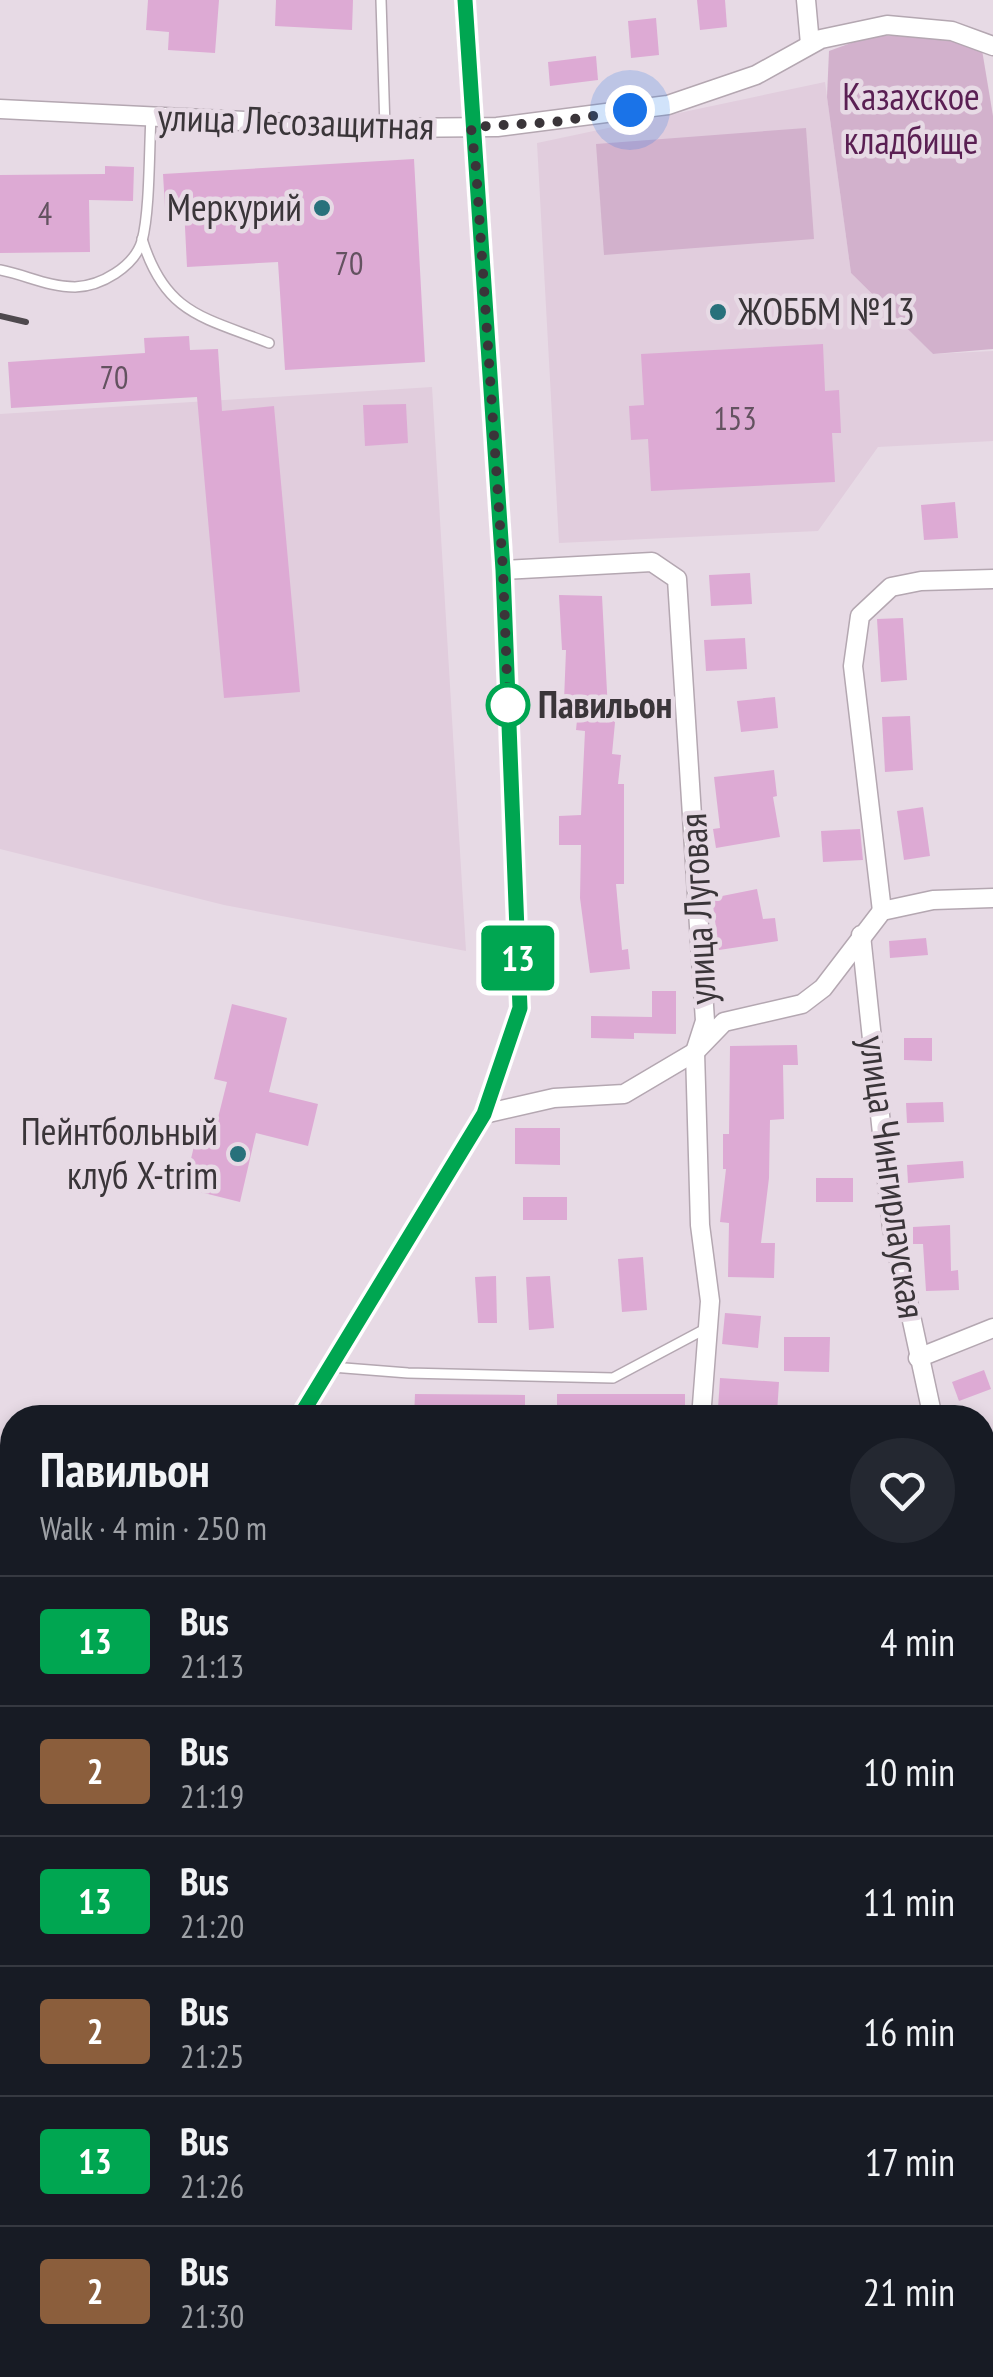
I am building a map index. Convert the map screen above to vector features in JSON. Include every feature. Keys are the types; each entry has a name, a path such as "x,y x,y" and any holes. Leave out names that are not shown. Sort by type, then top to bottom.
{"street":[{"path":"307,1405 484,1114 520,1008 503,570 465,0"},
{"path":"806,0 810,44"},
{"name":"улица Лесозащитная","path":"0,109 386,128 555,122 668,105 756,75 810,44 887,25 952,31 993,46"},
{"name":"улица Луговая","path":"503,570 652,562 677,579 705,1021 696,1052 700,1225 710,1302 702,1405"},
{"path":"882,911 853,666 860,616 891,587 921,581 993,580"},
{"path":"484,1114 554,1098 624,1094 696,1052 724,1022 802,1004 824,988 882,911 933,900 993,898"},
{"name":"улица Чингирлауская","path":"861,935 892,1228 930,1405"},
{"path":"918,1358 993,1328"}],"lane":[{"path":"381,0 386,128"},
{"path":"0,270 53,286 94,285 124,268 142,239 151,116"},
{"path":"142,239 152,270 165,290 188,311 270,344"},
{"path":"330,1367 613,1378 707,1328"}],"shaded area":[{"name":"ЖОББМ №13","path":"825,82 851,273 933,354 993,351 993,441 878,447 818,531 559,543 537,143"},
{"path":"432,387 466,951 224,905 0,849 0,414"}],"green space":[{"name":"Казахское кладбище","path":"873,35 942,38 982,50 993,116 993,349 933,354 851,273 827,97 829,51"},
{"path":"806,128 814,239 604,255 596,144"}],"building":[{"path":"148,0 219,0 215,53 168,50 169,32 146,30"},
{"path":"276,0 353,0 352,30 275,26"},
{"path":"697,0 725,0 727,27 700,30"},
{"path":"656,18 659,55 631,58 628,21"},
{"path":"596,56 598,80 550,86 548,62"},
{"path":"414,159 425,362 285,370 278,262 187,267 184,207 165,208 163,174"},
{"path":"105,166 134,167 133,201 89,200 90,252 0,253 0,175 105,174"},
{"path":"189,336 190,350 218,349 222,411 274,406 300,692 224,698 197,397 11,408 8,362 145,353 144,338"},
{"path":"823,344 825,391 839,390 841,433 832,433 835,482 651,491 648,439 631,440 629,406 644,405 641,354"},
{"path":"406,404 408,443 365,446 363,405"},
{"path":"955,502 958,538 924,540 921,505"},
{"path":"750,573 752,604 711,606 709,575"},
{"path":"559,595 602,596 608,711 616,712 612,754 621,755 618,784 624,784 624,884 616,884 622,950 628,949 630,969 590,973 580,898 581,845 559,845 559,816 581,815 585,731 576,730 579,701 564,701 566,650 562,650"},
{"path":"903,618 907,680 881,682 877,619"},
{"path":"745,638 747,669 706,671 704,640"},
{"path":"775,697 778,728 741,732 737,701"},
{"path":"910,716 913,770 885,772 882,717"},
{"path":"774,770 777,796 773,797 780,837 716,848 713,829 720,828 714,777"},
{"path":"923,807 930,856 904,860 897,811"},
{"path":"860,829 863,860 823,862 821,831"},
{"path":"757,889 763,919 775,918 778,941 719,950 712,898"},
{"path":"926,938 928,955 890,958 889,941"},
{"path":"652,991 676,991 676,1034 634,1033 634,1039 591,1038 591,1016 652,1017"},
{"path":"232,1004 287,1018 269,1092 318,1104 308,1146 256,1133 240,1202 184,1188 201,1117 217,1122 227,1082 214,1079"},
{"path":"904,1038 932,1038 932,1061 904,1060"},
{"path":"797,1045 798,1065 783,1065 784,1119 770,1120 769,1178 761,1243 775,1243 774,1278 728,1277 729,1223 720,1222 726,1169 723,1134 729,1134 730,1046"},
{"path":"943,1102 944,1122 907,1123 906,1103"},
{"path":"515,1128 560,1128 560,1165 515,1164"},
{"path":"963,1161 964,1178 908,1183 907,1165"},
{"path":"816,1178 853,1178 853,1202 816,1202"},
{"path":"523,1197 567,1197 567,1220 523,1220"},
{"path":"950,1225 951,1271 958,1270 959,1290 926,1291 923,1244 913,1244 913,1227"},
{"path":"643,1257 647,1310 622,1312 618,1259"},
{"path":"496,1276 497,1323 478,1323 475,1277"},
{"path":"550,1276 554,1328 529,1330 526,1277"},
{"path":"725,1313 761,1316 758,1348 722,1344"},
{"path":"784,1337 830,1337 829,1372 784,1371"},
{"path":"984,1370 991,1389 959,1401 952,1382"},
{"path":"720,1378 779,1382 778,1405 718,1405"},
{"path":"415,1394 525,1395 525,1405 415,1405"},
{"path":"557,1394 685,1394 685,1405 557,1405"}],"railway":[{"path":"0,316 26,322"}],"bus line":[{"name":"13","path":"307,1405 484,1114 520,1008 503,570 465,0"}],"place":[{"name":"Меркурий","path":"322,208"},
{"name":"ЖОББМ №13","path":"718,312"},
{"name":"Павильон","path":"508,705"},
{"name":"Пейнтбольный клуб X-trim","path":"238,1154"}],"route":[{"path":"508,705 503,570 471,127 555,122 630,110"}]}
